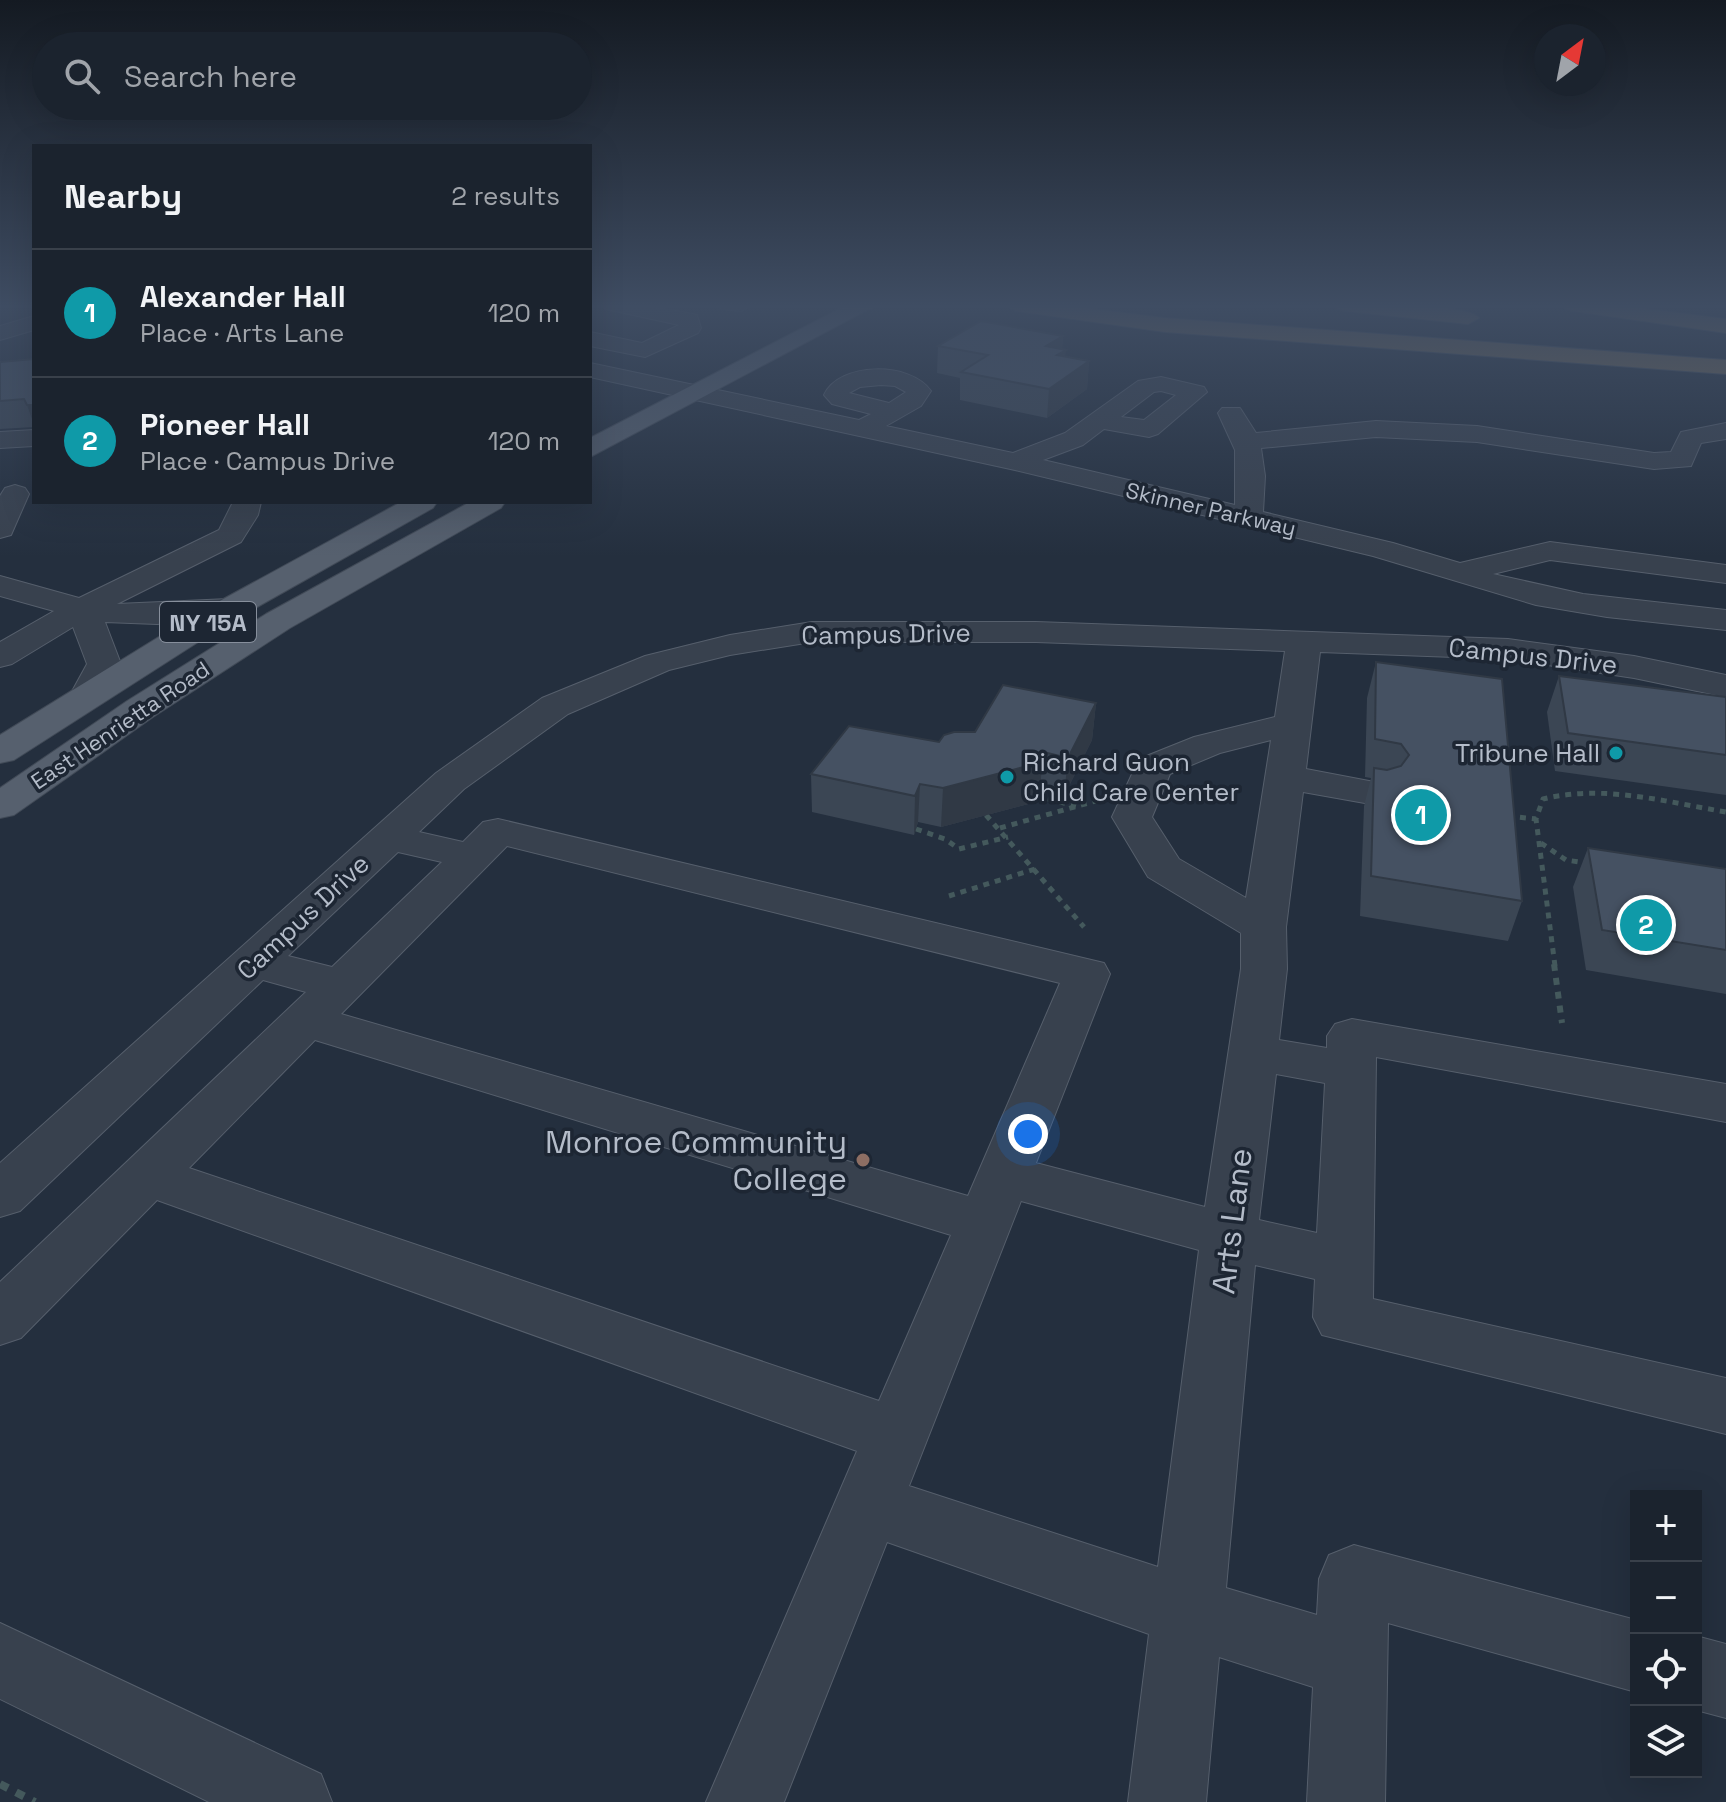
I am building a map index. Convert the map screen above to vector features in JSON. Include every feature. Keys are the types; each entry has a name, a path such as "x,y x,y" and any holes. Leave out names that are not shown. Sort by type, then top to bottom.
{"main road":[{"path":"617,404 646,389"},
{"path":"592,448 679,389"},
{"name":"East Henrietta Road","path":"0,752 229,609 419,504"},
{"name":"East Henrietta Road","path":"0,806 122,721 278,621 487,504"}],"street":[{"name":"Skinner Parkway","path":"716,389 862,429 1411,556 1496,586 1539,596 1726,620"},
{"path":"862,429 891,411"},
{"path":"1231,413 1245,431 1247,442 1253,484 1248,518"},
{"path":"1015,462 1074,439 1100,421"},
{"path":"1247,442 1376,429 1477,434 1668,461 1681,460 1690,438 1726,431"},
{"path":"0,440 32,438"},
{"path":"0,529 16,494"},
{"path":"0,657 82,609 230,536 246,504"},
{"path":"1462,572 1550,551 1726,574"},
{"path":"0,586 82,609 156,617 229,609"},
{"path":"82,609 104,664 88,695"},
{"name":"Campus Drive","path":"0,1196 450,781 555,706 621,676 694,653 812,632 1036,632 1304,640 1508,649 1634,667 1726,686"},
{"name":"Arts Lane","path":"1167,1802 1229,1236 1264,969 1264,927 1304,640"},
{"path":"1264,927 1163,868 1132,817 1153,767 1207,745 1292,724"},
{"path":"1285,777 1376,793"},
{"path":"0,1320 498,831 1087,974 745,1802"},
{"path":"390,837 472,857"},
{"path":"254,963 323,1003 994,1199 1229,1236 1344,1262"},
{"path":"1726,1103 1352,1036 1343,1317 1726,1406"},
{"path":"1253,1053 1351,1070"},
{"path":"148,1175 896,1436"},
{"path":"868,1504 1188,1612 1351,1662"},
{"path":"1346,1802 1354,1579 1630,1654"},
{"path":"0,1660 293,1802"},
{"path":"1702,1675 1726,1681"}],"path":[{"path":"1000,828 1145,787"},
{"path":"1562,1023 1536,819 1543,799 1562,792 1592,792 1726,812"},
{"path":"1036,796 1077,806"},
{"path":"986,815 1084,927"},
{"path":"1499,815 1536,819"},
{"path":"916,829 945,839 959,849 1008,837"},
{"path":"1541,842 1566,860 1595,865"},
{"path":"949,896 1035,869"},
{"path":"0,1784 35,1802"}],"building":[{"path":"0,389 32,389 32,405 27,405 24,399 0,401"},
{"path":"1376,662 1502,679 1522,901 1371,876 1374,768 1387,770 1401,766 1409,755 1401,744 1375,739"},
{"path":"1559,676 1726,697 1726,755 1568,733"},
{"path":"1003,685 1096,703 1068,758 1043,752 1035,764 943,788 920,784 915,796 811,774 849,726 939,742 944,735 954,732 975,732"},
{"path":"1588,848 1726,869 1726,950 1602,930"}],"place":[{"name":"Tribune Hall","path":"1616,753"},
{"name":"Richard Guon Child Care Center","path":"1007,777"},
{"name":"Alexander Hall","path":"1421,815"},
{"name":"Pioneer Hall","path":"1646,925"},
{"name":"Monroe Community College","path":"863,1160"}]}
